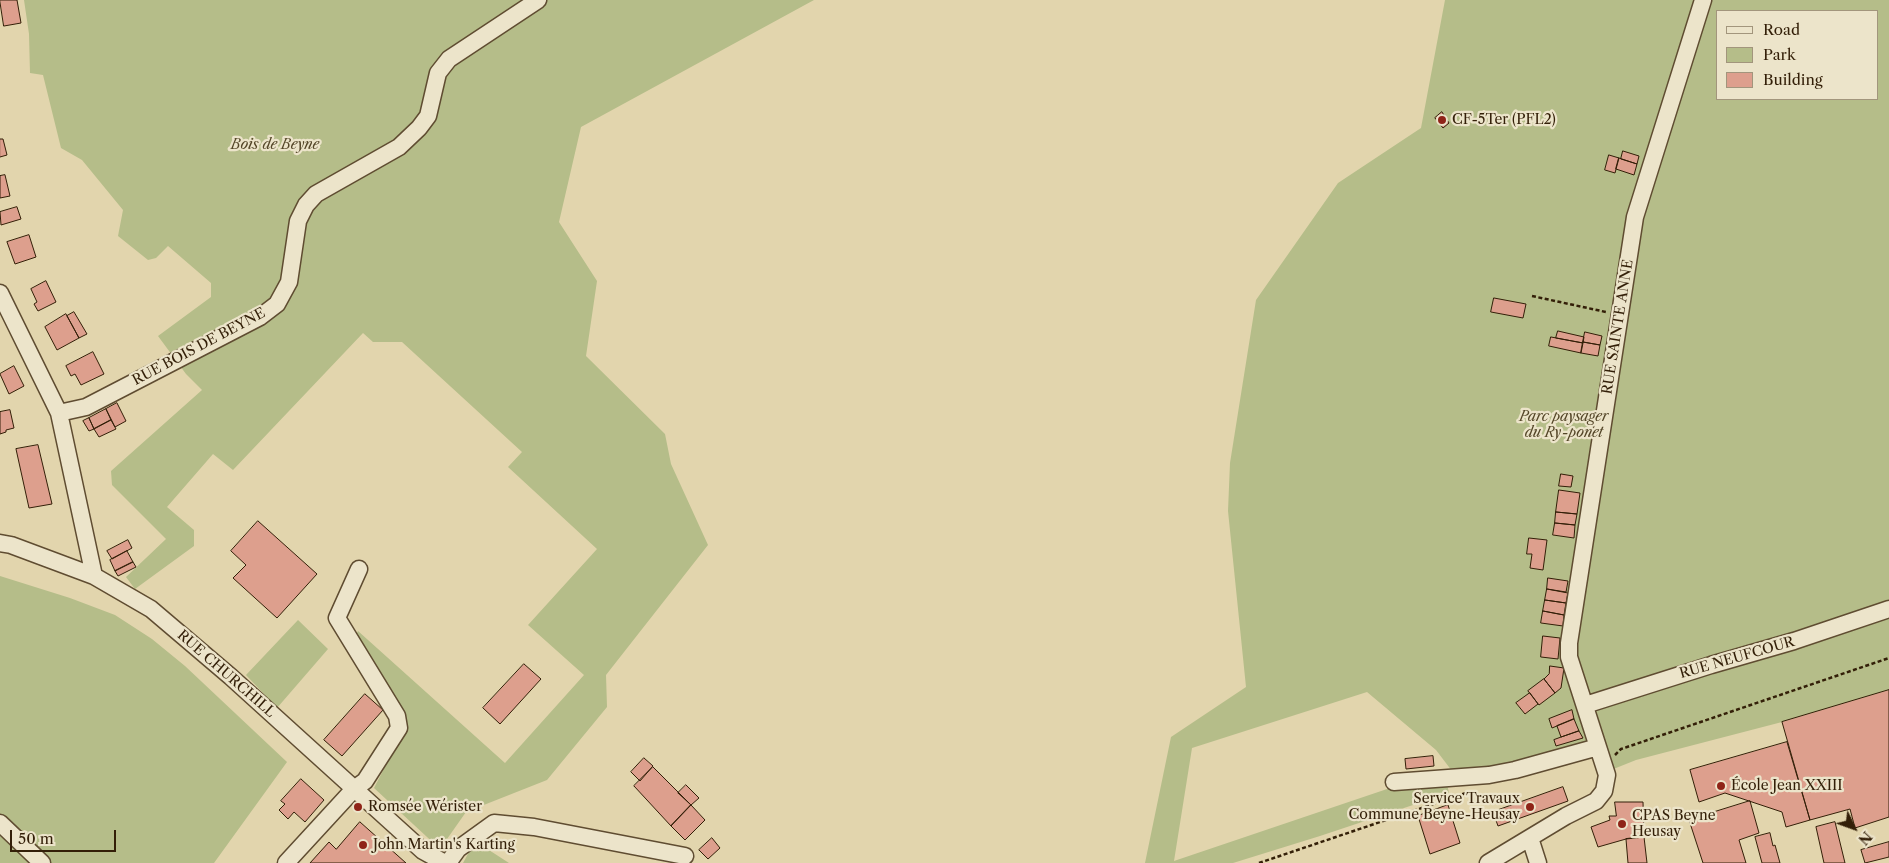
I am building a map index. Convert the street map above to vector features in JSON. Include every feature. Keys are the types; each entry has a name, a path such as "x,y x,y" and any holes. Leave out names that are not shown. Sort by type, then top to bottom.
{"street":[{"name":"RUE BOIS DE BEYNE","path":"59,413 86,407 115,393 260,317 277,304 289,282 298,221 306,205 316,194 399,147 428,116 438,73 449,59 538,0"},
{"name":"RUE SAINTE ANNE","path":"1488,863 1566,816 1596,801 1604,791 1607,775 1569,657 1569,643 1635,217 1702,0"},
{"path":"0,293 59,413 94,576"},
{"name":"RUE CHURCHILL","path":"0,543 11,545 94,576 151,609 231,677 426,857 447,863"},
{"path":"286,863 354,789 365,781 399,728 397,716 337,618 359,569"},
{"name":"RUE NEUFCOUR","path":"1585,705 1794,641 1889,609"},
{"path":"1394,782 1489,775 1515,770 1598,747"},
{"path":"0,823 40,862"},
{"path":"447,863 458,849 494,823 573,834 685,856"},
{"path":"1530,838 1538,863"}],"path":[{"path":"1532,296 1620,315"},
{"path":"1627,747 1889,658"},
{"path":"1259,863 1472,791"}],"green space":[{"name":"Bois de Beyne","path":"24,0 814,0 581,127 559,222 597,281 586,356 665,434 671,464 708,545 606,675 607,707 547,780 466,812 440,849 374,788 403,732 356,635 358,631 505,763 584,675 528,625 597,549 508,467 522,452 402,342 373,342 363,333 233,470 213,454 167,507 194,530 194,546 135,589 126,577 166,539 112,485 111,471 202,390 186,374 158,336 211,297 211,283 168,246 156,258 148,260 118,236 123,210 82,160 61,148 43,75 30,73 29,34"},
{"name":"Parc paysager du Ry-ponet","path":"1445,0 1889,0 1889,690 1782,722 1636,760 1611,770 1598,747 1515,770 1452,771 1436,750 1367,692 1192,748 1174,861 1393,787 1447,784 1449,793 1233,863 1145,863 1171,737 1246,687 1228,511 1230,463 1256,300 1338,183 1421,128"},
{"path":"0,576 70,598 115,615 152,639 185,666 287,762 214,863 0,863"},
{"path":"298,620 328,649 277,708 246,675"},
{"path":"475,841 509,863 463,863"}],"building":[{"path":"0,0 17,0 21,23 4,26"},
{"name":"CF-5Ter (PFL2)","path":"1442,112 1449,123 1443,128 1435,118"},
{"path":"0,139 3,139 7,155 0,157"},
{"path":"1623,151 1639,156 1637,164 1621,159"},
{"path":"1609,155 1619,158 1615,173 1605,170"},
{"path":"1619,158 1637,164 1634,175 1616,169"},
{"path":"5,175 10,196 0,198 0,176"},
{"path":"17,207 21,219 1,225 0,212"},
{"path":"29,235 36,257 15,264 7,242"},
{"path":"46,281 56,302 38,311 34,304 37,302 31,289"},
{"path":"1494,298 1526,304 1523,318 1491,312"},
{"path":"74,312 87,334 79,338 67,316"},
{"path":"66,314 79,338 57,350 45,327"},
{"path":"1558,331 1584,337 1583,343 1556,338"},
{"path":"1585,332 1602,336 1600,345 1583,342"},
{"path":"1551,337 1583,343 1581,353 1549,346"},
{"path":"1583,342 1600,345 1598,356 1581,353"},
{"path":"93,352 104,374 81,385 75,374 71,376 66,366"},
{"path":"14,366 24,386 9,394 0,374"},
{"path":"117,403 126,421 115,427 106,409"},
{"path":"106,409 111,420 94,429 89,418"},
{"path":"10,410 14,428 0,434 0,412"},
{"path":"89,418 94,429 89,431 83,421"},
{"path":"111,420 116,429 99,437 94,429"},
{"path":"38,445 52,504 29,508 16,449"},
{"path":"1561,474 1573,476 1571,487 1559,486"},
{"path":"1559,490 1580,493 1577,514 1556,512"},
{"path":"1556,512 1577,514 1575,525 1555,523"},
{"path":"258,521 317,574 277,618 233,578 246,565 231,551"},
{"path":"1555,523 1575,525 1574,538 1553,535"},
{"path":"1529,538 1547,540 1543,570 1530,568 1532,554 1527,554"},
{"path":"128,540 132,548 112,559 107,551"},
{"path":"127,551 133,562 115,571 110,560"},
{"path":"133,562 136,567 118,576 115,571"},
{"path":"1548,578 1568,581 1566,592 1547,589"},
{"path":"1547,589 1568,593 1566,603 1545,600"},
{"path":"1545,600 1566,603 1564,615 1543,611"},
{"path":"1543,611 1564,615 1563,626 1541,623"},
{"path":"1543,636 1560,638 1558,659 1541,657"},
{"path":"524,664 541,679 500,724 483,708"},
{"path":"1550,666 1564,668 1561,688 1555,693 1544,679 1549,674"},
{"path":"1544,679 1555,693 1539,705 1528,691"},
{"path":"1889,690 1889,817 1855,828 1850,809 1810,820 1782,722"},
{"path":"1530,693 1538,704 1525,714 1516,703"},
{"path":"365,694 383,710 342,756 324,740"},
{"path":"1572,710 1574,719 1552,728 1549,719"},
{"path":"1574,719 1579,731 1561,737 1557,726"},
{"path":"1579,731 1583,738 1556,746 1554,740"},
{"path":"1787,742 1810,820 1786,827 1782,812 1725,793 1699,802 1690,770"},
{"path":"1433,756 1434,766 1406,769 1405,759"},
{"path":"644,758 653,766 640,781 631,772"},
{"path":"653,767 691,805 671,826 634,786"},
{"path":"301,779 324,800 305,822 294,812 288,819 279,810 285,804 281,801"},
{"path":"686,785 699,798 691,805 678,793"},
{"name":"Service Travaux Commune Beyne-Heusay","path":"1563,787 1568,801 1498,826 1493,812"},
{"path":"1750,801 1759,833 1739,840 1746,863 1703,863 1689,820"},
{"name":"CPAS Beyne Heusay","path":"1615,802 1643,802 1644,837 1626,839 1598,847 1591,827 1610,820 1609,816 1616,816"},
{"path":"691,805 705,820 685,840 671,826"},
{"path":"1448,805 1460,843 1430,854 1418,816"},
{"name":"John Martin's Karting","path":"360,822 406,863 310,863 329,842 336,849"},
{"path":"1835,822 1845,863 1824,863 1816,827"},
{"path":"1770,833 1780,863 1762,863 1755,837"},
{"path":"1644,837 1647,863 1628,863 1626,839"},
{"path":"712,838 720,848 708,859 699,850"},
{"path":"1889,842 1889,857 1865,863 1861,850"}],"place":[{"name":"CF-5Ter (PFL2)","path":"1442,120"},
{"name":"École Jean XXIII","path":"1721,786"},
{"name":"Romsée Wérister","path":"358,807"},
{"name":"Service Travaux Commune Beyne-Heusay","path":"1530,807"},
{"name":"CPAS Beyne Heusay","path":"1622,824"},
{"name":"John Martin's Karting","path":"363,845"}]}
